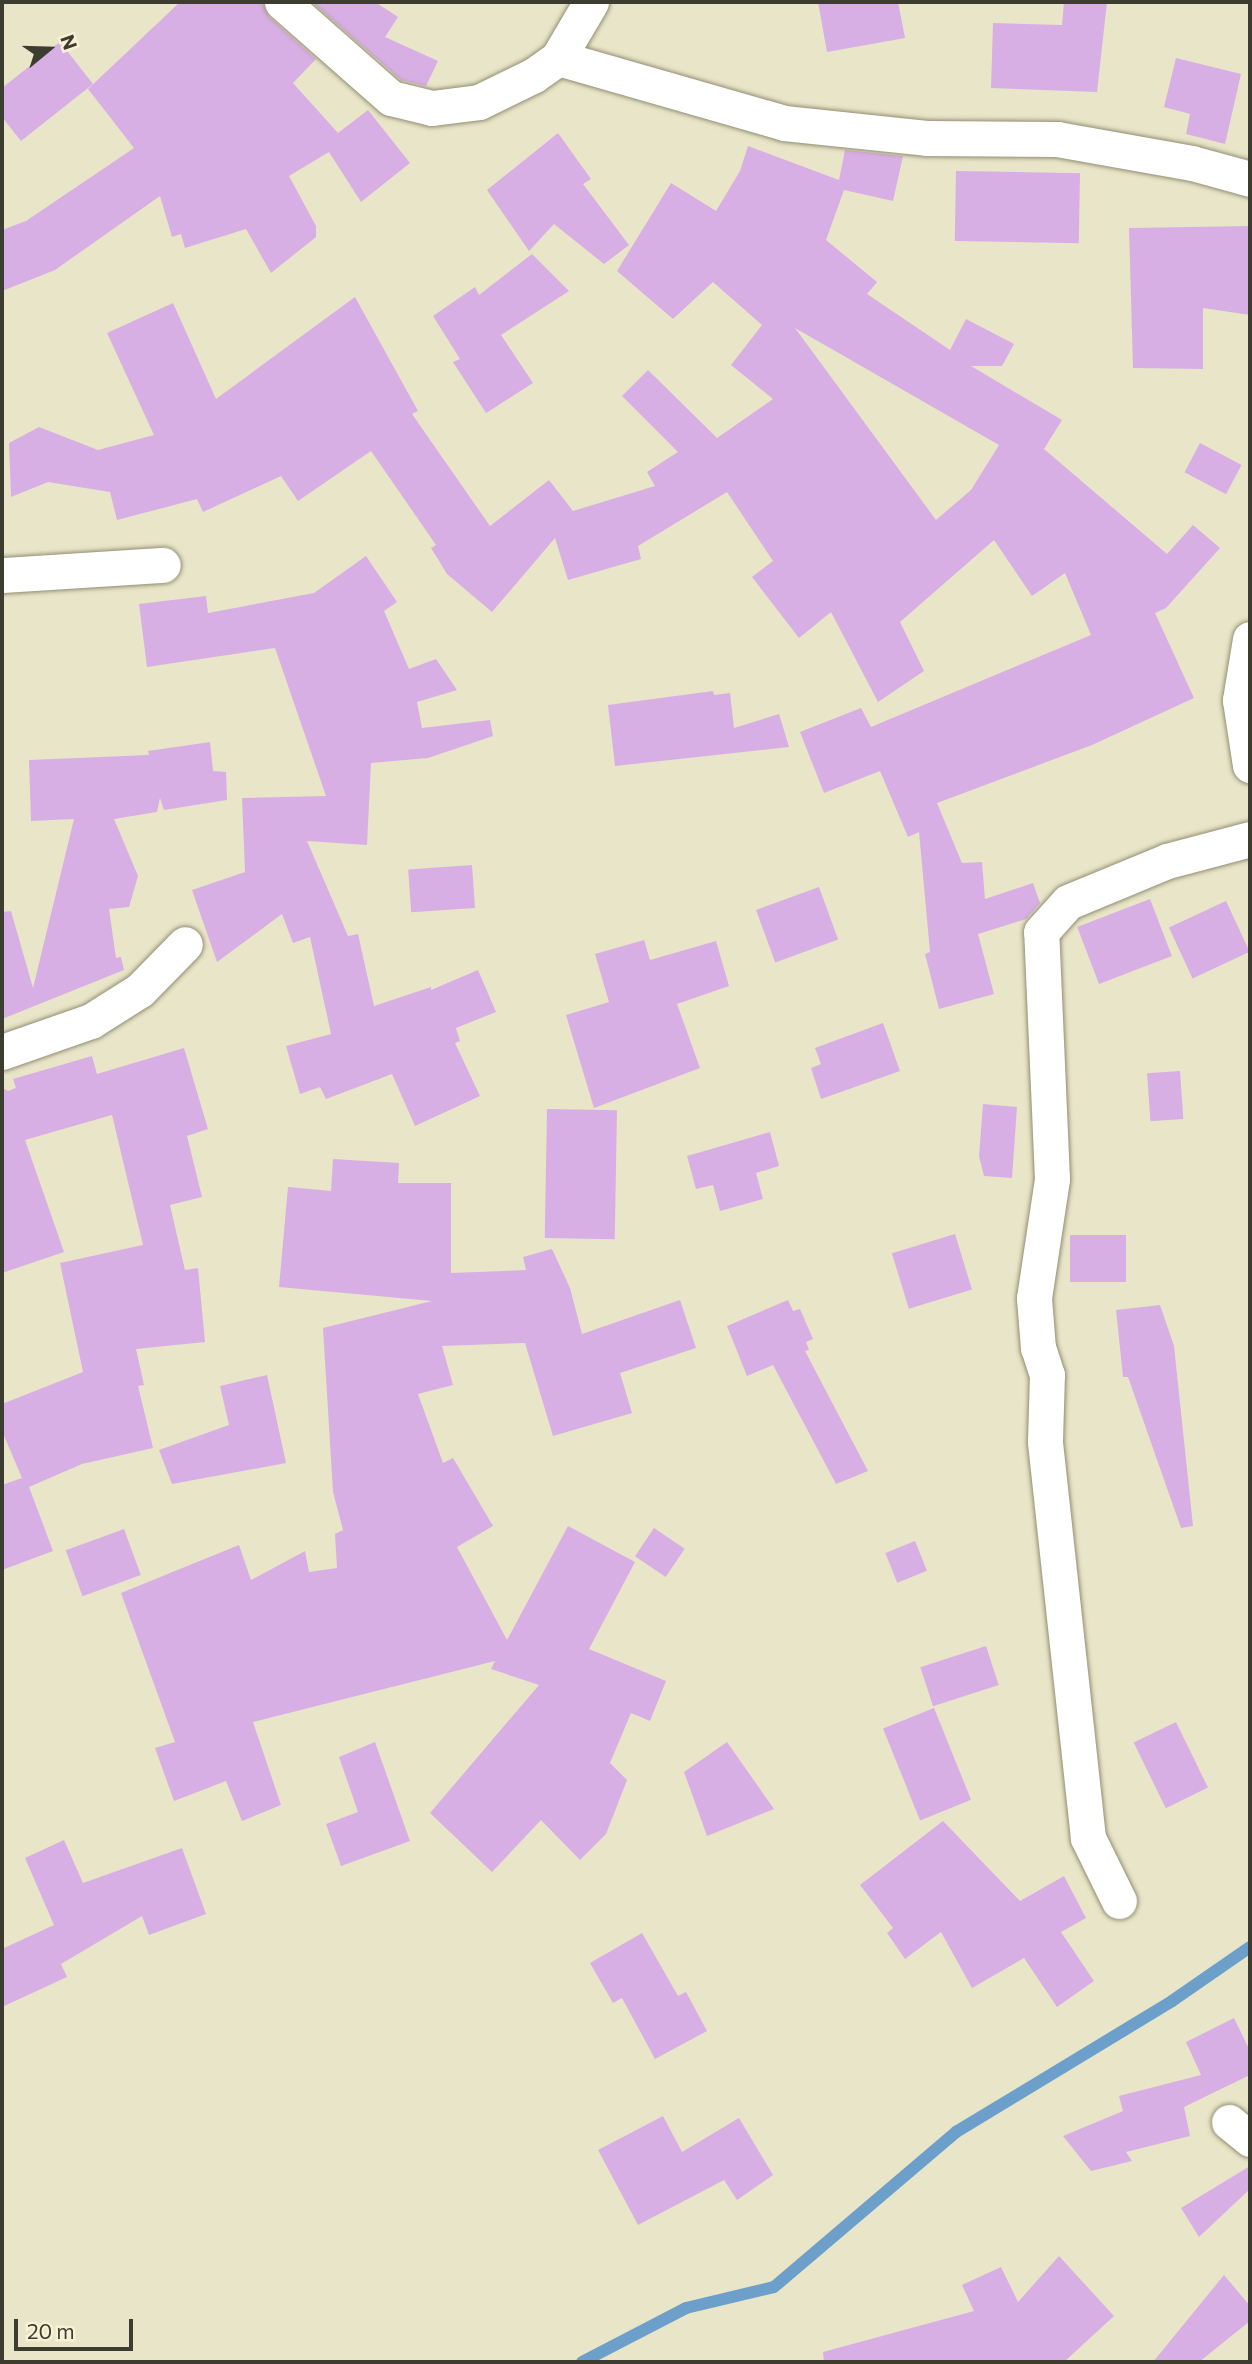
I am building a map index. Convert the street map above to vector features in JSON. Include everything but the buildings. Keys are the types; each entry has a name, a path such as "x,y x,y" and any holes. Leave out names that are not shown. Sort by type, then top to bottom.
{"street":[{"path":"282,2 391,98 410,105 432,108 479,102 558,58 592,2"},
{"path":"558,58 784,123 926,138 1056,139 1192,163 1250,179"},
{"path":"2,575 163,565"},
{"path":"1250,639 1240,700 1250,765"},
{"path":"1119,1901 1088,1838 1045,1441 1046,1375 1037,1335 1034,1298 1052,1179 1041,933 1068,902 1167,860 1250,839"},
{"path":"2,1052 91,1021 140,990 185,944"}],"waterway":[{"path":"582,2362 686,2308 774,2287 956,2132 1172,2001 1250,1947"}]}
